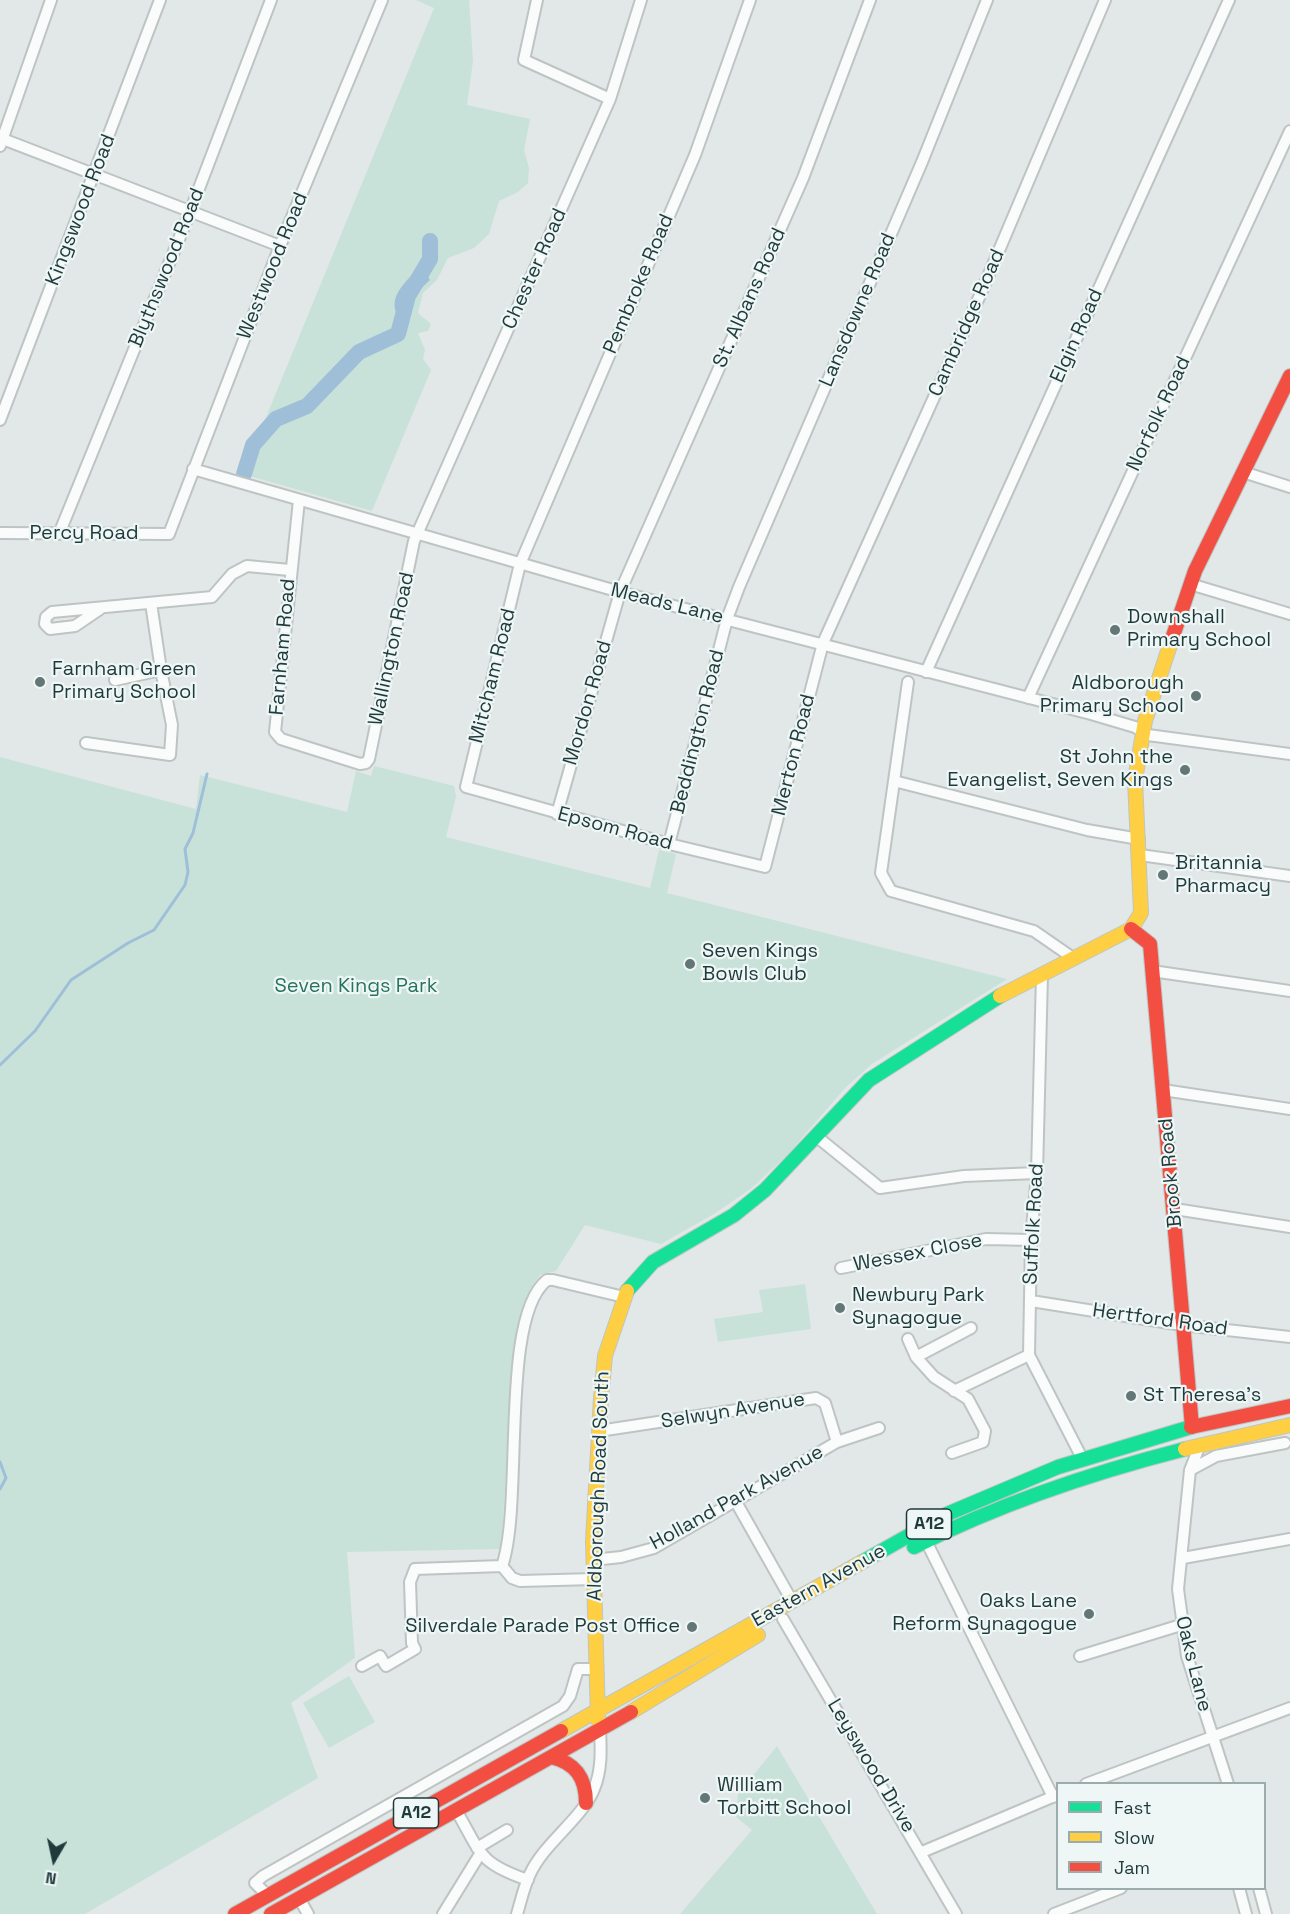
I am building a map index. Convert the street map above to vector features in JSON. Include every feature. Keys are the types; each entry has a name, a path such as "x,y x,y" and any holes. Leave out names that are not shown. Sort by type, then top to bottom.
{"main road":[{"path":"1131,929 1141,913 1135,780 1142,731 1190,584 1290,376"},
{"name":"Aldborough Road South","path":"600,1729 597,1711 594,1579 599,1431 605,1356 624,1297 631,1285 653,1262 734,1215 765,1190 869,1080 985,1004 1131,929"},
{"name":"Brook Road","path":"1131,929 1150,944 1175,1209 1182,1325 1192,1427"},
{"name":"Eastern Avenue","path":"597,1711 947,1514 1058,1467 1192,1427 1290,1406"},
{"name":"Eastern Avenue","path":"600,1729 783,1619 926,1541 1063,1483 1200,1444 1290,1425"},
{"name":"A12","path":"234,1914 597,1711"},
{"name":"A12","path":"271,1914 600,1729"},
{"path":"551,1757 564,1759 575,1766 584,1777 587,1789 586,1803"}],"street":[{"path":"51,0 1,141 95,174 280,246"},
{"name":"Kingswood Road","path":"0,420 160,0"},
{"name":"Blythswood Road","path":"59,534 190,212 271,0"},
{"name":"Westwood Road","path":"169,534 280,246 382,0"},
{"path":"537,0 524,60 610,99"},
{"name":"Chester Road","path":"417,534 610,99 641,0"},
{"name":"Pembroke Road","path":"520,564 695,155 750,0"},
{"name":"St. Albans Road","path":"620,592 803,178 870,0"},
{"name":"Lansdowne Road","path":"727,619 922,162 987,0"},
{"name":"Cambridge Road","path":"823,643 981,293 1105,0"},
{"name":"Elgin Road","path":"926,672 1229,0"},
{"name":"Norfolk Road","path":"1028,698 1290,131"},
{"name":"Meads Lane","path":"193,469 620,592 823,643 1135,727 1148,735 1290,754"},
{"path":"1243,471 1290,487"},
{"name":"Farnham Road","path":"299,500 290,570 276,736 360,764 366,763"},
{"name":"Percy Road","path":"0,534 169,534"},
{"name":"Wallington Road","path":"366,763 369,759 417,534"},
{"name":"Mitcham Road","path":"466,788 520,564"},
{"path":"100,609 212,597 232,574 247,566 290,570"},
{"path":"1190,584 1290,614"},
{"name":"Mordon Road","path":"557,814 620,592"},
{"path":"86,743 170,755 172,724 151,603"},
{"name":"Beddington Road","path":"669,844 727,619"},
{"name":"Merton Road","path":"765,867 823,643"},
{"path":"115,680 161,670"},
{"path":"908,682 881,873 891,891 1034,931 1072,958"},
{"path":"894,781 1087,830 1139,838"},
{"name":"Epsom Road","path":"466,788 669,844 765,867"},
{"path":"1140,855 1290,876"},
{"path":"1152,971 1290,991"},
{"name":"Suffolk Road","path":"1042,975 1037,1173 1031,1240 1029,1355 1083,1460"},
{"path":"1163,1090 1290,1109"},
{"path":"816,1136 880,1188 964,1176 1037,1173"},
{"path":"1175,1209 1290,1227"},
{"name":"Wessex Close","path":"841,1268 986,1239 1031,1240"},
{"path":"594,1579 520,1581 512,1578 502,1566 508,1526 520,1344 537,1291 547,1280 624,1297"},
{"name":"Hertford Road","path":"1031,1301 1182,1325 1290,1337"},
{"path":"916,1358 971,1328"},
{"path":"908,1340 916,1358 934,1377 969,1399 985,1431 983,1442 952,1453"},
{"path":"954,1390 1029,1355"},
{"name":"Selwyn Avenue","path":"599,1431 816,1398 825,1403 837,1442"},
{"name":"Holland Park Avenue","path":"594,1560 621,1557 654,1548 837,1442 879,1428"},
{"path":"1173,1451 1186,1462 1190,1470 1215,1456 1285,1443"},
{"name":"Oaks Lane","path":"1200,1444 1190,1470 1183,1558 1178,1589 1181,1625 1187,1656 1227,1782"},
{"path":"736,1502 792,1601"},
{"path":"1183,1558 1290,1539"},
{"path":"922,1852 1055,1796 926,1541"},
{"path":"362,1666 380,1656 386,1666 415,1649 412,1643 409,1588 415,1569 502,1566"},
{"name":"Leyswood Drive","path":"783,1619 922,1852 956,1914"},
{"path":"1080,1656 1181,1625"},
{"path":"267,1895 255,1883 263,1876 563,1706 570,1696 578,1669 596,1669"},
{"path":"1091,1782 1290,1708"},
{"path":"517,1914 528,1880 554,1839 586,1803 599,1774 600,1729"},
{"path":"456,1810 489,1864 528,1880"},
{"path":"443,1914 479,1851 507,1830"},
{"path":"1054,1914 1116,1890"},
{"path":"1240,1890 1246,1914"},
{"path":"1259,1890 1266,1914"},
{"path":"299,1898 308,1914"}],"green space":[{"path":"416,0 469,0 473,61 467,105 530,119 524,150 529,168 528,183 518,192 499,201 489,234 474,248 448,258 437,280 423,293 418,313 431,324 428,331 418,333 425,350 423,359 431,370 372,511 246,475 262,427 434,8"},
{"name":"Seven Kings Park","path":"0,757 196,809 200,775 347,812 356,771 371,776 374,766 454,786 456,797 446,837 650,888 659,850 676,854 667,893 1007,979 872,1064 846,1087 788,1154 752,1188 714,1214 661,1244 585,1225 556,1271 540,1275 533,1285 515,1344 501,1549 347,1552 355,1658 291,1703 318,1778 85,1914 0,1914"},
{"path":"805,1284 811,1329 718,1342 714,1319 763,1312 759,1290"},
{"path":"349,1676 375,1722 329,1748 303,1703"},
{"path":"777,1746 877,1914 680,1914 752,1830 736,1817 738,1794"}],"water":[{"path":"413,274 427,275 430,280 413,296 407,317 398,316 395,310 395,299"}],"waterway":[{"path":"244,474 253,445 276,419 307,406 359,352 398,334 408,296 430,259 430,241"},
{"path":"0,1065 35,1031 71,980 128,943 154,930 185,885 188,872 185,849 193,833 207,774"},
{"path":"0,1462 6,1478 0,1489"}],"traffic: fast":[{"path":"627,1291 653,1262 734,1215 765,1190 869,1080 1000,996"},
{"path":"862,1562 947,1514 1058,1467 1191,1427"},
{"path":"914,1547 980,1516 1047,1490 1185,1449"}],"traffic: slow":[{"path":"1000,996 1131,929 1141,913 1135,780 1145,721 1173,636"},
{"path":"598,1720 593,1541 601,1398 605,1356 627,1291"},
{"path":"1185,1449 1290,1425"},
{"path":"561,1731 862,1562"},
{"path":"631,1712 758,1635"}],"traffic: jam":[{"path":"1173,636 1195,571 1290,376"},
{"path":"1131,929 1150,944 1192,1427"},
{"path":"1191,1427 1290,1406"},
{"path":"271,1914 631,1712"},
{"path":"235,1914 561,1731"},
{"path":"551,1757 567,1763 578,1773 584,1786 586,1803"}],"place":[{"name":"Downshall Primary School","path":"1115,630"},
{"name":"Farnham Green Primary School","path":"40,682"},
{"name":"Aldborough Primary School","path":"1196,696"},
{"name":"St John the Evangelist, Seven Kings","path":"1185,770"},
{"name":"Britannia Pharmacy","path":"1163,875"},
{"name":"Seven Kings Bowls Club","path":"690,964"},
{"name":"Newbury Park Synagogue","path":"840,1308"},
{"name":"St Theresa's","path":"1131,1396"},
{"name":"Oaks Lane Reform Synagogue","path":"1089,1614"},
{"name":"Silverdale Parade Post Office","path":"692,1627"},
{"name":"William Torbitt School","path":"705,1798"}]}
